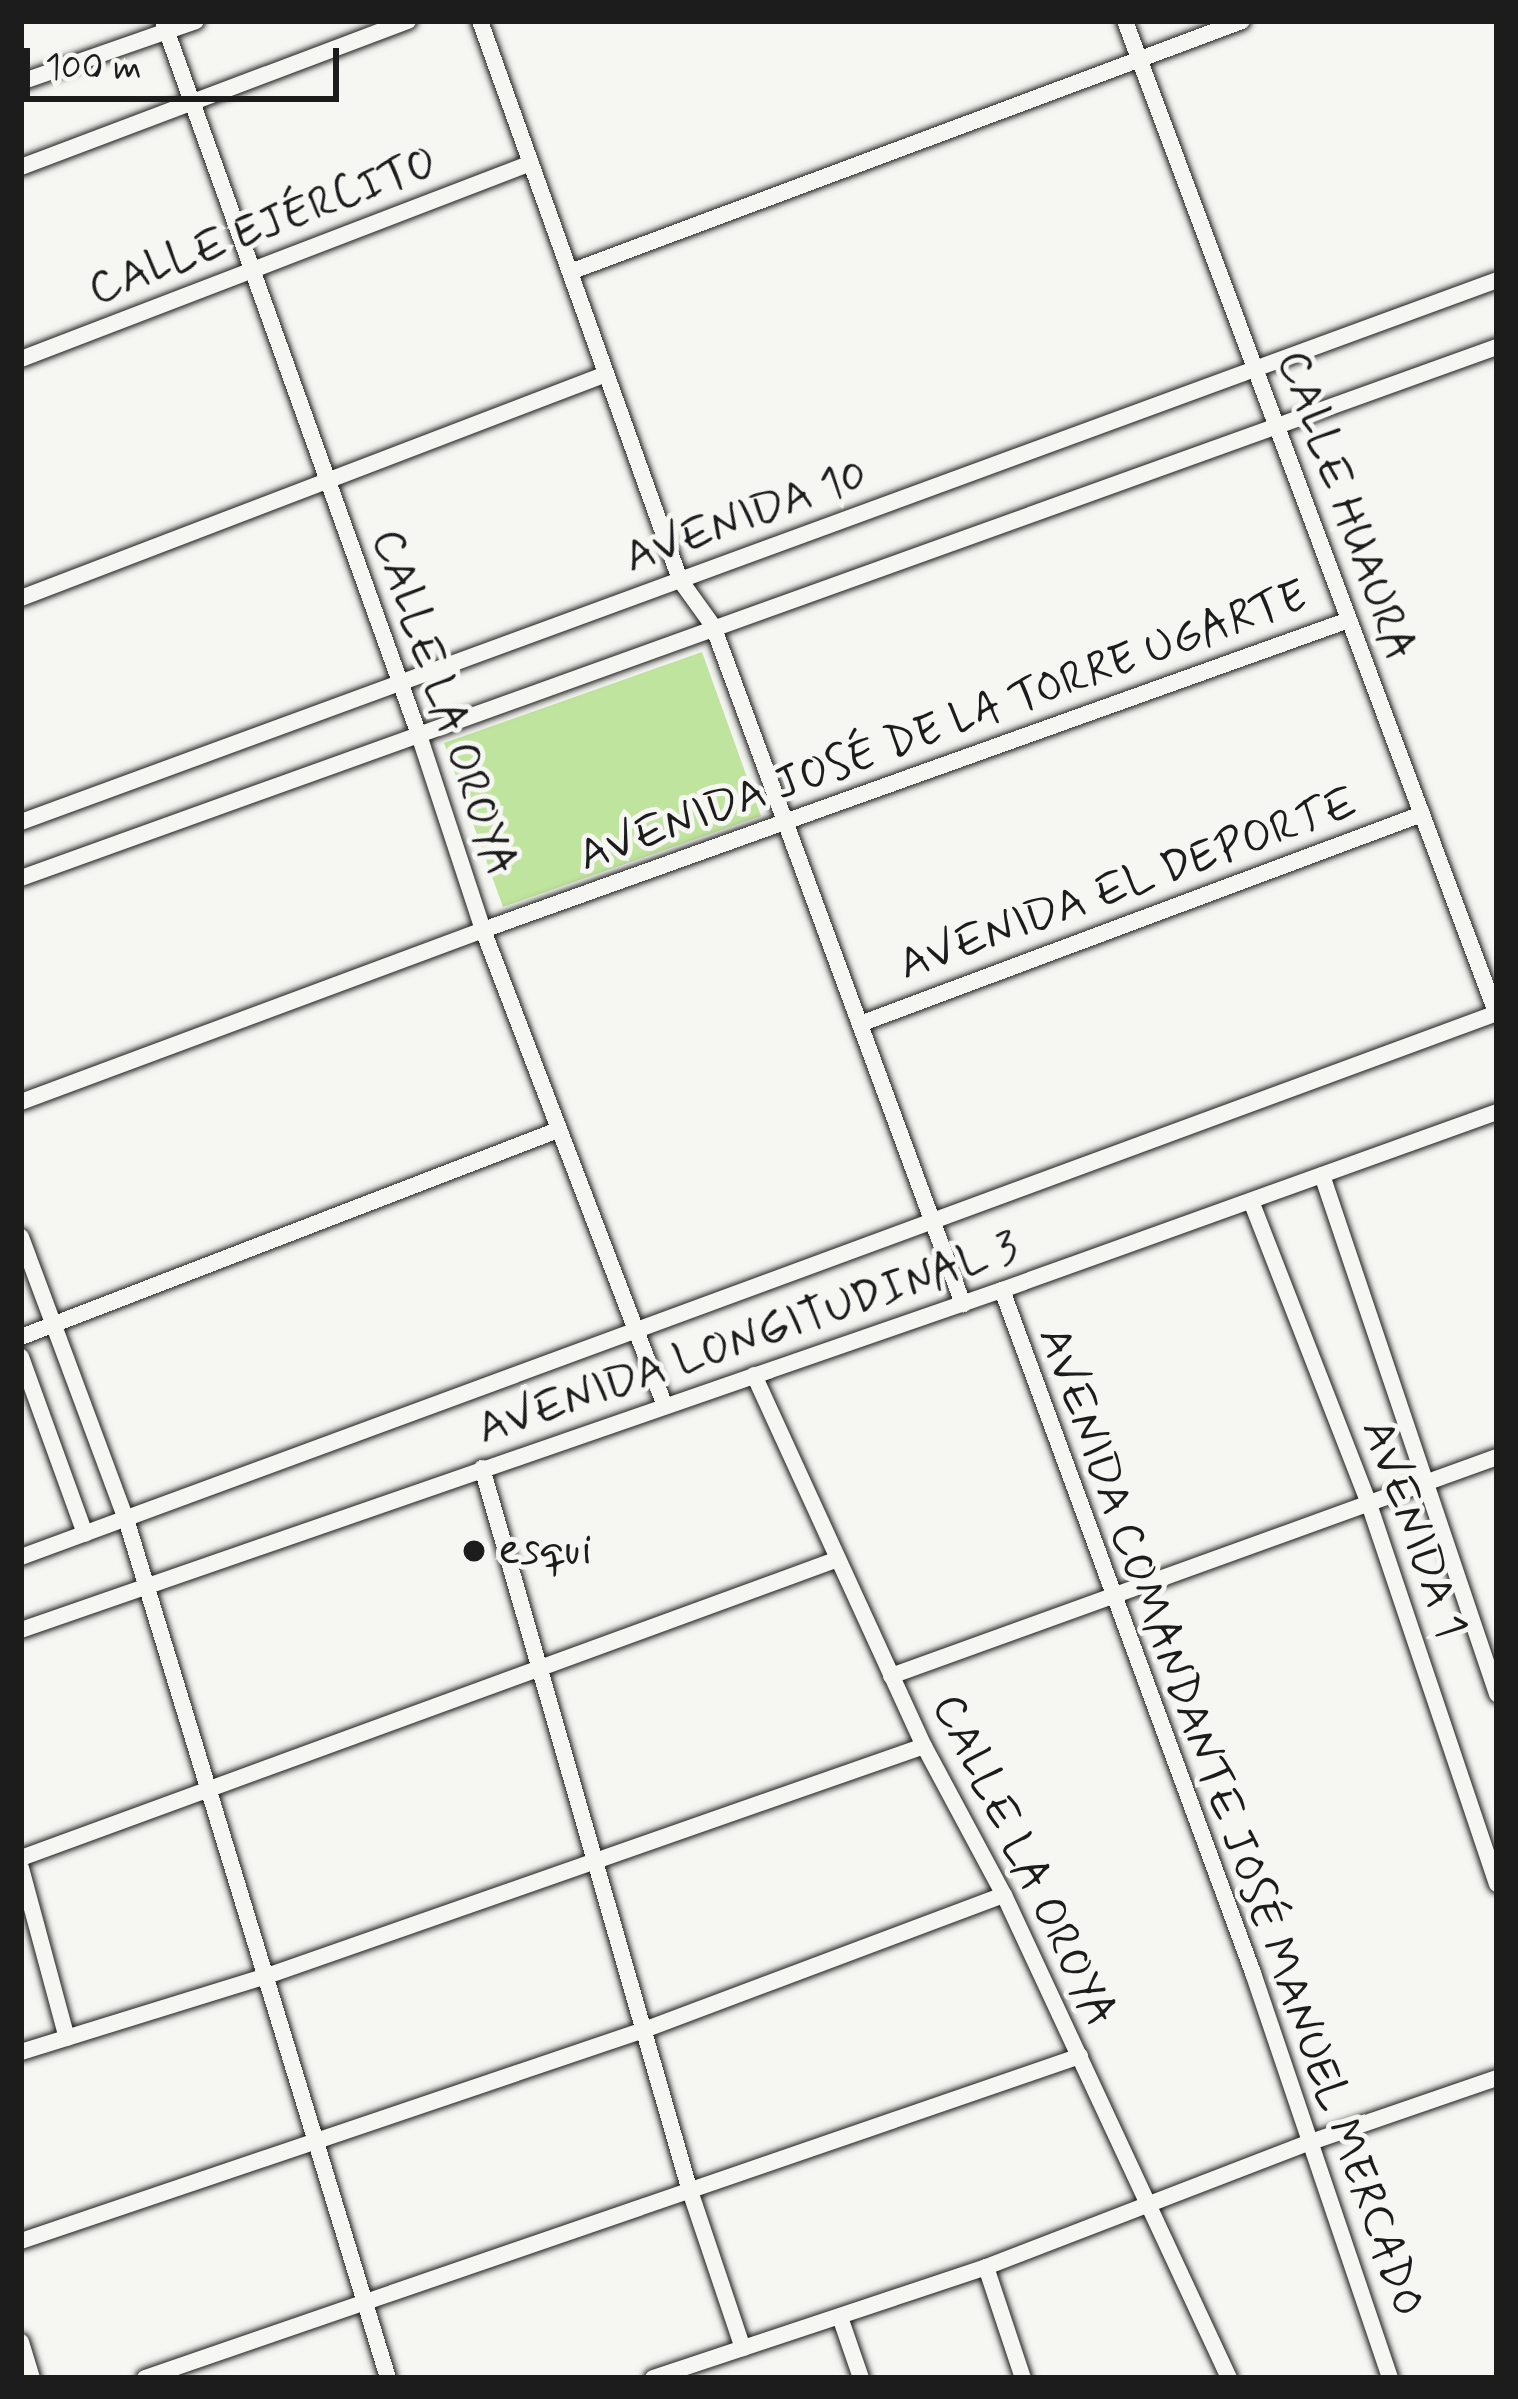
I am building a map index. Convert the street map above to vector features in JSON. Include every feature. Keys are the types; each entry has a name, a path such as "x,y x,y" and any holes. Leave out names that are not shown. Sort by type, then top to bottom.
{"street":[{"path":"21,82 165,26 196,21"},
{"path":"21,167 408,21"},
{"path":"481,21 680,580 713,626 963,1304"},
{"name":"CALLE HUAURA","path":"1125,21 1496,1014"},
{"path":"570,272 1242,21"},
{"name":"CALLE LA OROYA","path":"165,26 418,732 483,930 664,1406"},
{"name":"CALLE EJÉRCITO","path":"21,359 531,163"},
{"name":"AVENIDA 10","path":"21,822 1497,280"},
{"name":"AVENIDA 10","path":"21,878 1497,346"},
{"path":"21,598 607,374"},
{"name":"AVENIDA JOSÉ DE LA TORRE UGARTE","path":"21,1102 483,930 1349,620"},
{"name":"AVENIDA EL DEPORTE","path":"860,1024 1421,814"},
{"path":"21,1557 1496,1014"},
{"name":"AVENIDA LONGITUDINAL 3","path":"21,1630 1002,1291 1497,1112"},
{"path":"21,1337 558,1130"},
{"name":"AVENIDA 1","path":"1322,1175 1497,1694"},
{"name":"AVENIDA 1","path":"1251,1201 1369,1504 1497,1884"},
{"path":"21,1237 126,1519 388,2378"},
{"name":"AVENIDA COMANDANTE JOSÉ MANUEL MERCADO","path":"1002,1291 1253,1973 1390,2378"},
{"path":"21,1357 85,1534"},
{"name":"CALLE LA OROYA","path":"754,1375 924,1746 1004,1895 1229,2378"},
{"path":"891,1676 1497,1457"},
{"path":"482,1468 689,2188 743,2348"},
{"path":"67,2038 21,1863 838,1559"},
{"path":"21,2052 264,1977 924,1746"},
{"path":"21,2241 644,2030 1004,1895"},
{"path":"145,2378 1080,2056"},
{"path":"653,2378 702,2370 743,2348 986,2267 1308,2144 1497,2078"},
{"path":"986,2267 1023,2378"},
{"path":"840,2317 861,2378"},
{"path":"21,2342 32,2378"}],"green space":[{"path":"702,652 761,816 503,907 444,743"}],"place":[{"name":"esqui","path":"474,1551"}]}
